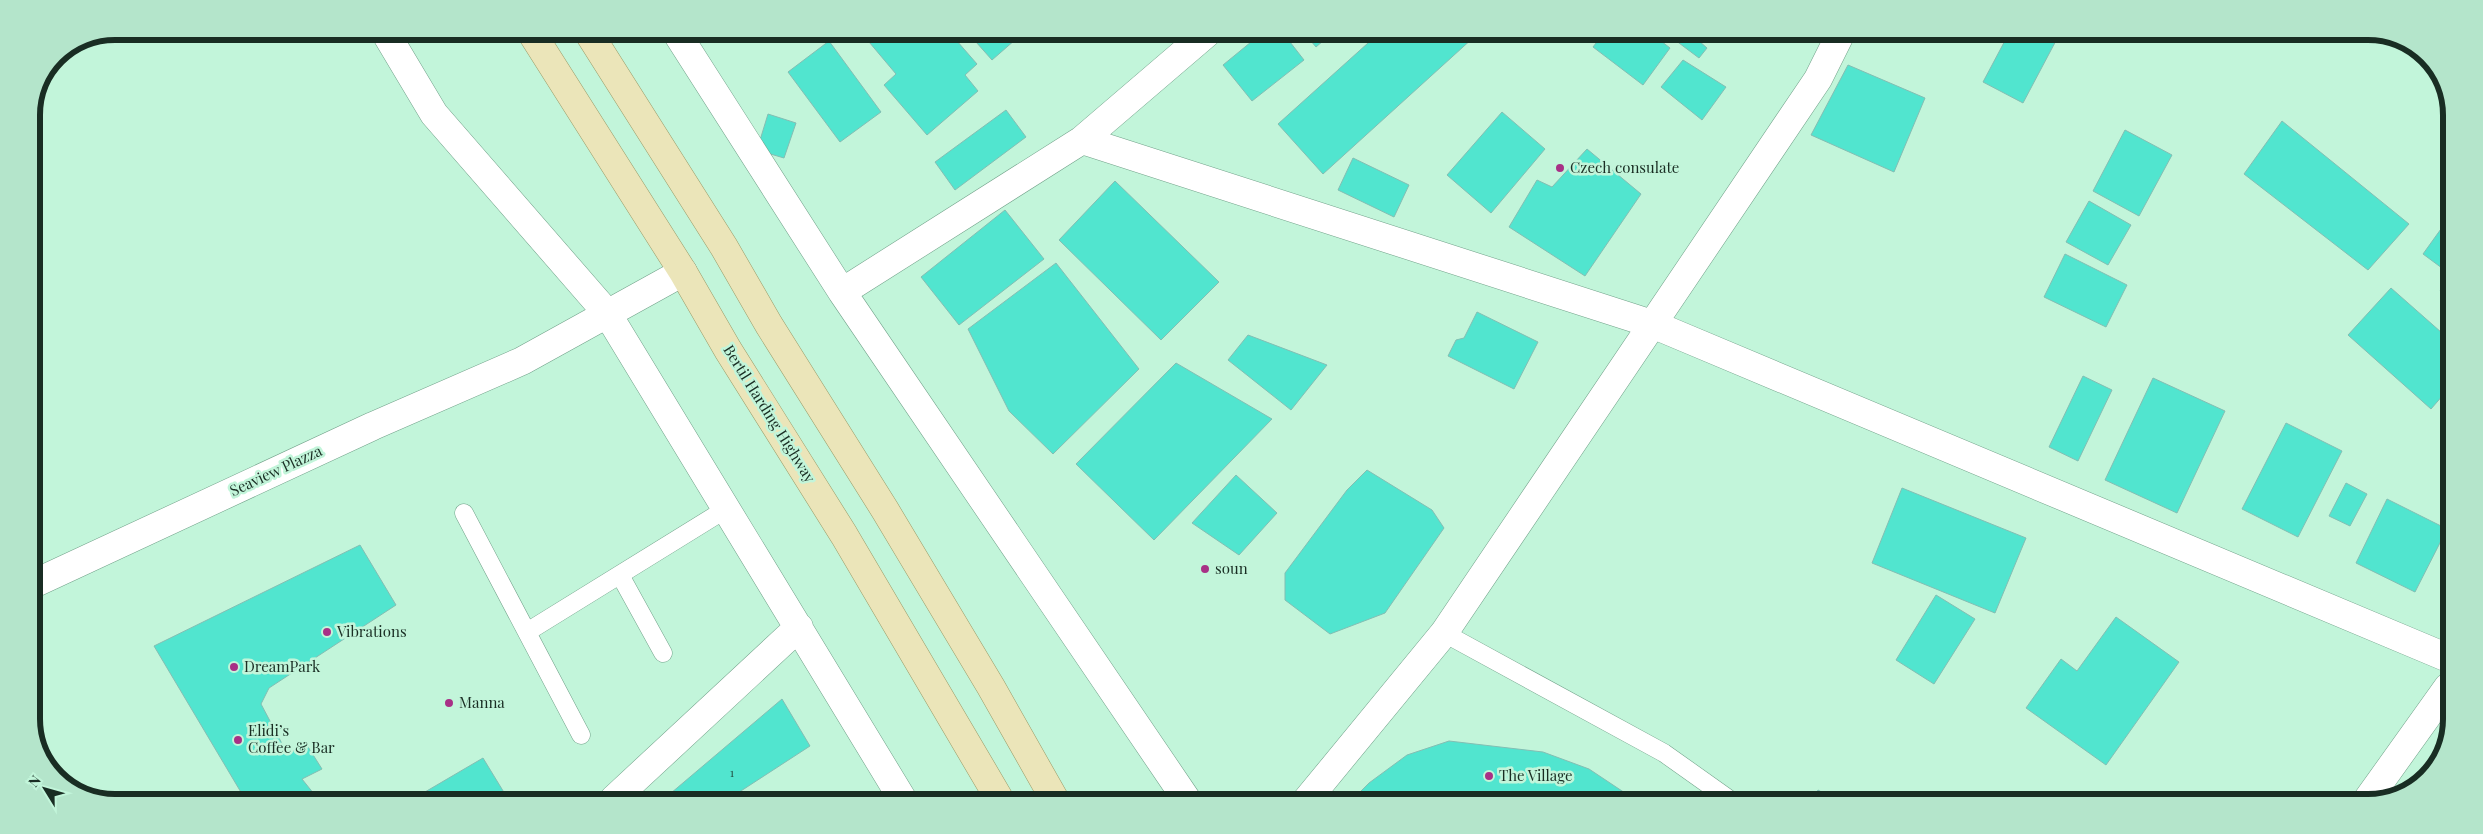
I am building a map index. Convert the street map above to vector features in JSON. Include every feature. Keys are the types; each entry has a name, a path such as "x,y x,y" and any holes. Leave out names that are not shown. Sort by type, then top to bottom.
{"main road":[{"name":"Bertil Harding Highway","path":"536,40 683,272 728,350 844,535 996,794"},
{"path":"593,40 724,247 885,510 991,687 1052,794"}],"street":[{"path":"390,40 434,114 607,313 899,794"},
{"path":"681,40 842,292 1183,794"},
{"path":"842,292 1082,140 1200,40"},
{"path":"1312,794 1444,633 1818,78 1837,40"},
{"path":"1082,140 1652,324 2443,656"},
{"name":"Seaview Plazza","path":"40,581 373,426 522,361 683,272"},
{"path":"619,794 799,627"},
{"path":"2372,794 2443,694"}],"lane":[{"path":"527,632 726,509"},
{"path":"464,513 582,735"},
{"path":"620,575 663,653"},
{"path":"1444,633 1664,752 1722,794"}],"building":[{"path":"867,40 956,40 977,64 965,75 978,91 927,135 884,85 896,74"},
{"path":"974,40 1015,40 992,60"},
{"path":"1253,40 1288,40 1304,60 1252,101 1223,65"},
{"path":"1310,40 1324,40 1316,47"},
{"path":"1371,40 1471,40 1323,174 1278,124"},
{"path":"1598,40 1660,40 1670,48 1643,85 1593,47"},
{"path":"1675,40 1698,40 1707,48 1699,58"},
{"path":"2005,40 2056,40 2023,103 1983,82"},
{"path":"829,41 881,112 840,142 788,72"},
{"path":"1683,60 1726,87 1702,120 1661,87"},
{"path":"1848,65 1925,98 1894,172 1811,135"},
{"path":"1006,110 1026,137 955,190 935,162"},
{"path":"1502,112 1545,149 1491,213 1447,175"},
{"path":"768,114 796,123 784,158 757,150"},
{"path":"2282,121 2409,224 2368,270 2244,174"},
{"path":"2125,130 2172,155 2139,216 2093,191"},
{"path":"1587,149 1641,194 1585,276 1509,227 1537,180 1552,187"},
{"path":"1353,158 1409,185 1394,217 1338,190"},
{"path":"1115,181 1219,282 1161,340 1059,240"},
{"path":"2089,201 2131,225 2108,265 2066,242"},
{"path":"1005,210 1044,259 959,325 921,277"},
{"path":"2443,226 2443,269 2423,254"},
{"path":"2065,254 2127,285 2106,327 2044,297"},
{"path":"1056,263 1139,369 1053,454 1009,411 968,329"},
{"path":"2391,288 2443,334 2443,395 2431,409 2348,335"},
{"path":"1477,312 1538,342 1514,389 1448,356 1456,340 1464,338"},
{"path":"1248,335 1327,365 1291,410 1228,360"},
{"path":"1176,363 1272,419 1154,540 1076,464"},
{"path":"2083,376 2112,390 2078,461 2049,447"},
{"path":"2153,378 2225,411 2177,513 2105,480"},
{"path":"2286,423 2342,451 2298,537 2242,509"},
{"path":"1367,470 1432,510 1444,528 1385,613 1330,634 1285,600 1285,573 1347,490"},
{"path":"1236,475 1277,513 1239,555 1192,523"},
{"path":"2346,483 2367,494 2350,526 2329,516"},
{"path":"1902,488 2026,538 1995,613 1872,563"},
{"path":"2387,499 2443,527 2443,537 2415,592 2356,563"},
{"name":"DreamPark","path":"360,545 396,605 269,688 261,704 288,755 305,742 322,769 302,779 314,794 242,794 154,646"},
{"path":"1936,595 1975,619 1934,684 1896,660"},
{"path":"2116,617 2179,662 2106,765 2026,708 2061,659 2077,671"},
{"path":"782,699 810,746 736,794 670,794"},
{"name":"The Village","path":"1449,741 1543,752 1589,769 1626,794 1358,794 1369,783 1407,755"},
{"path":"483,758 505,794 422,794"},
{"path":"1818,790 1825,794 1816,794"}],"place":[{"name":"Czech consulate","path":"1560,168"},
{"name":"soun","path":"1205,569"},
{"name":"Vibrations","path":"327,632"},
{"name":"DreamPark","path":"234,667"},
{"name":"Manna","path":"449,703"},
{"name":"Elidi’s Coffee & Bar","path":"238,740"},
{"name":"The Village","path":"1489,776"}]}
